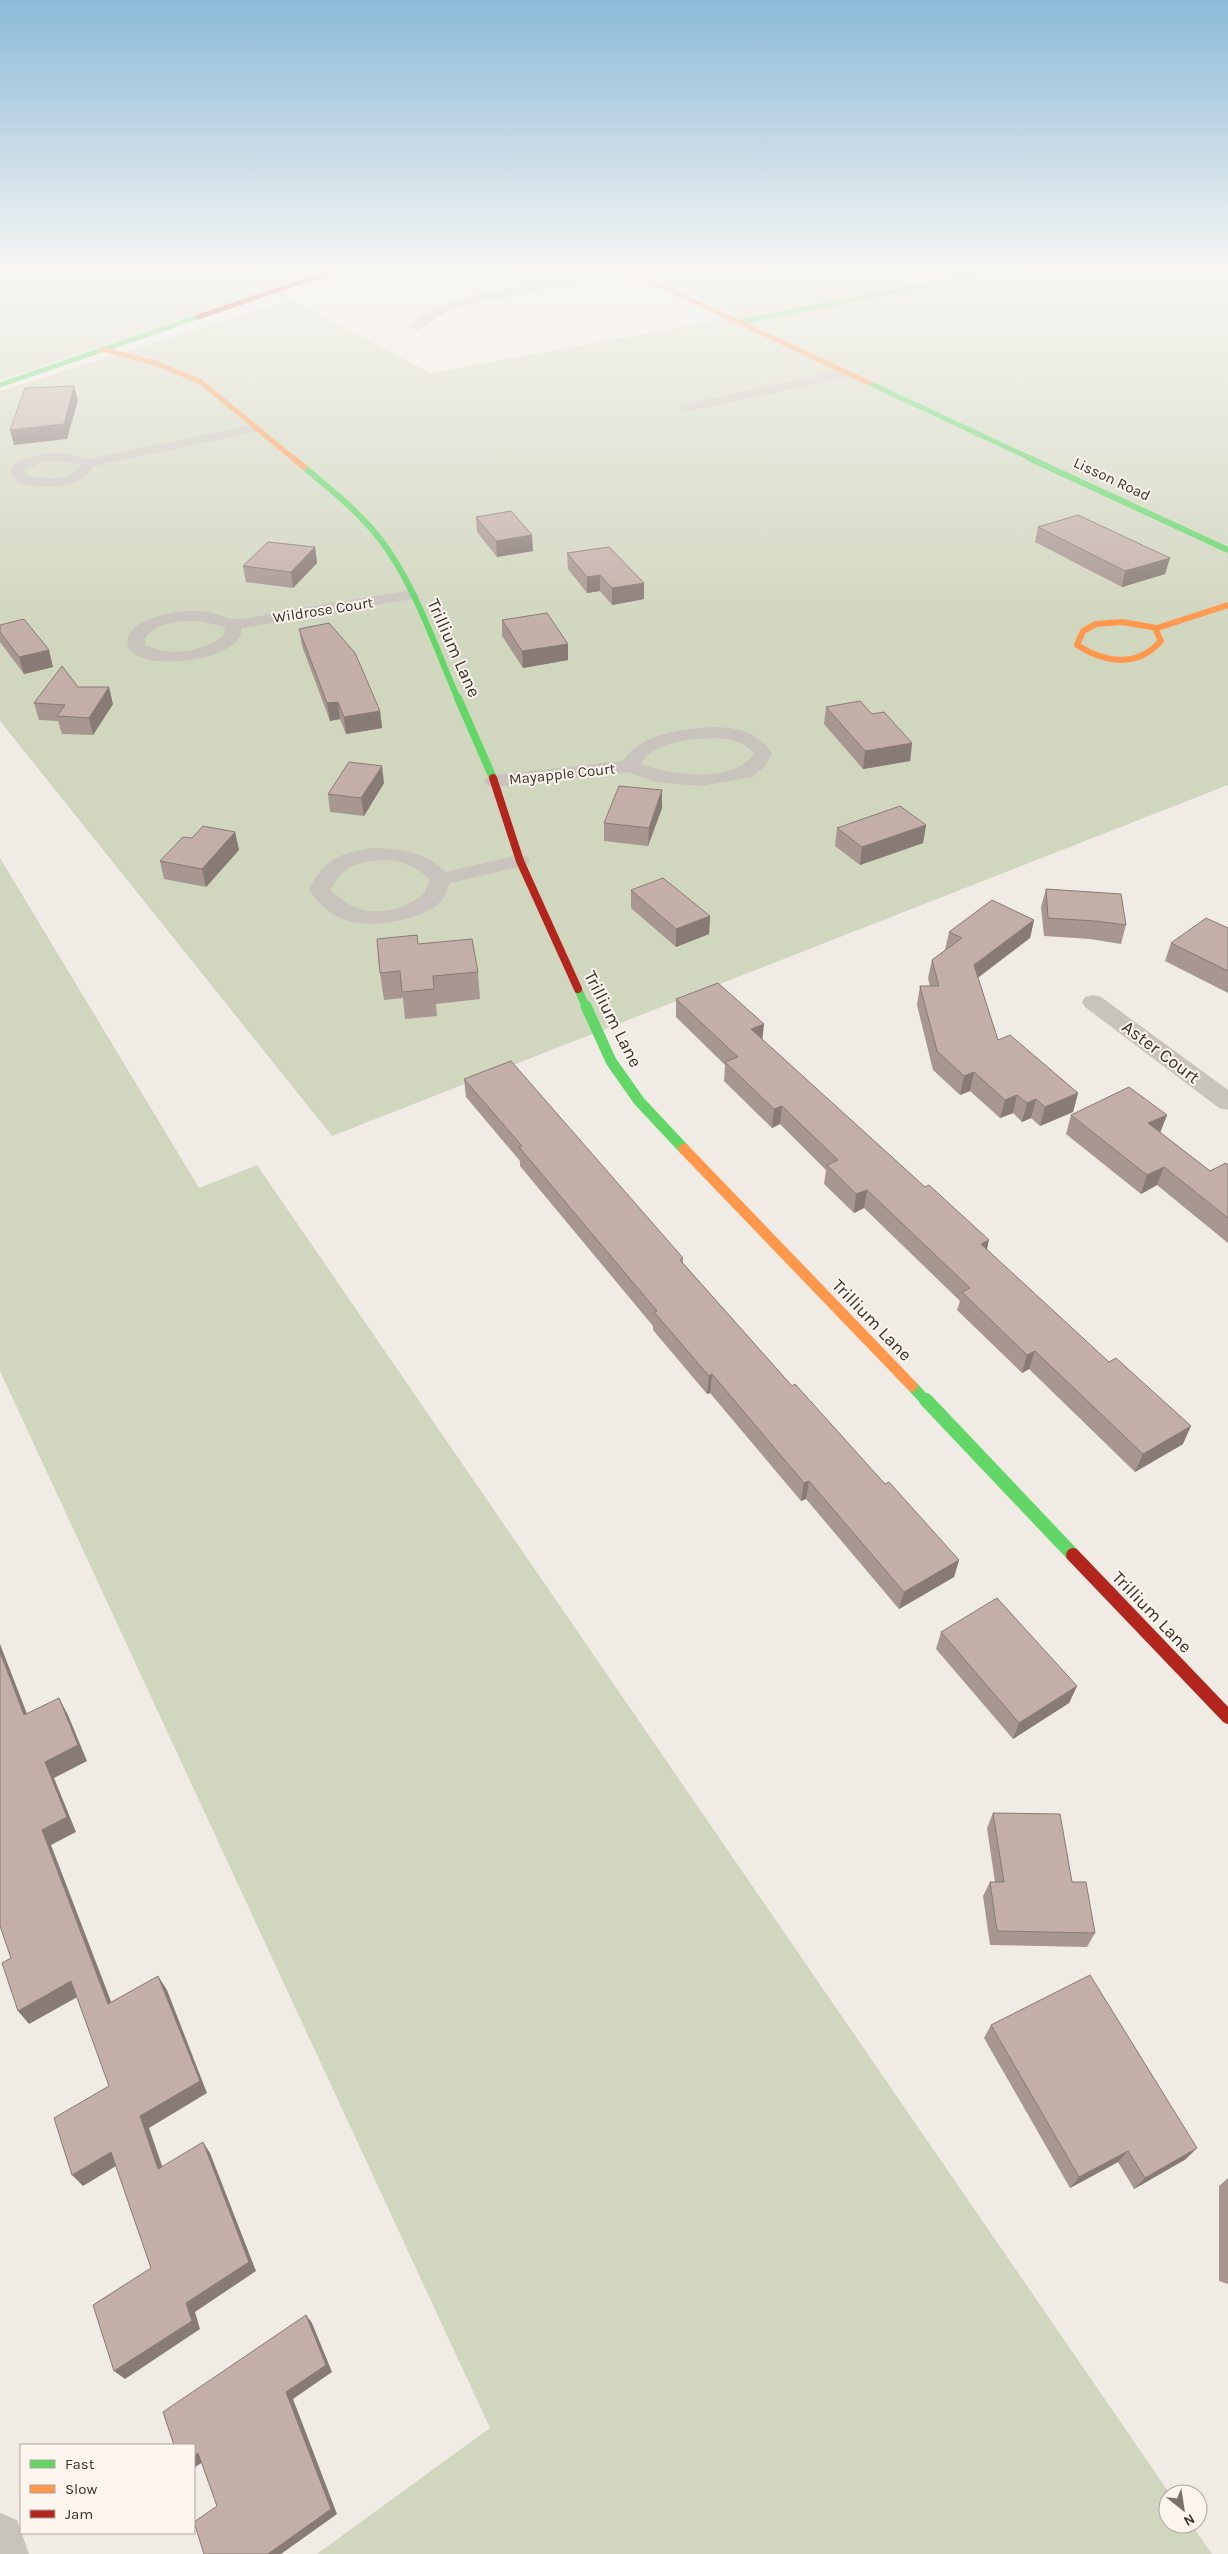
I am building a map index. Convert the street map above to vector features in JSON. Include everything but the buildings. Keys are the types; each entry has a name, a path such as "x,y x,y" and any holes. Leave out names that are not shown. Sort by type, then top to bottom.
{"street":[{"name":"Trillium Lane","path":"211,390 347,502 390,553 412,595 494,781 520,861 611,1061 639,1101 1228,1717"},
{"path":"686,408 768,390"},
{"name":"Lisson Road","path":"884,390 1228,550"},
{"path":"89,463 256,428"},
{"name":"Wildrose Court","path":"234,624 232,637 220,647 199,655 171,658 148,654 136,648 134,641 138,632 154,622 176,618 200,616 234,624 412,595"},
{"path":"1155,628 1161,641 1158,649 1144,658 1121,660 1095,657 1077,645 1078,635 1085,627 1105,623 1130,623 1155,628 1228,605"},
{"name":"Mayapple Court","path":"494,781 630,766 656,776 701,780 745,773 757,763 763,754 753,741 733,734 702,733 664,740 639,751 630,766"},
{"path":"375,853 404,856 425,864 441,879 432,898 406,912 378,917 354,916 329,902 320,890 327,876 345,862 375,853"},
{"path":"441,879 520,861"},
{"name":"Aster Court","path":"1093,1002 1228,1102"},
{"path":"0,2537 5,2554"}],"green space":[{"path":"1228,390 1228,785 332,1136 0,721 0,391"},
{"path":"0,858 199,1188 257,1165 1163,2484 1158,2484 1158,2534 1198,2534 1212,2554 317,2554 490,2428 0,1371"}],"traffic: fast":[{"path":"884,390 1228,550"},
{"path":"304,467 347,502 390,553 412,595 493,778"},
{"path":"578,989 611,1061 639,1101 684,1149"},
{"path":"912,1386 1073,1555"}],"traffic: slow":[{"path":"211,390 304,467"},
{"path":"1155,628 1161,641 1153,650 1132,660 1109,659 1098,656 1077,645 1083,631 1096,624 1122,622 1157,628 1228,605"},
{"path":"684,1149 912,1386"}],"traffic: jam":[{"path":"493,778 520,861 578,989"},
{"path":"1073,1555 1228,1717"}]}
